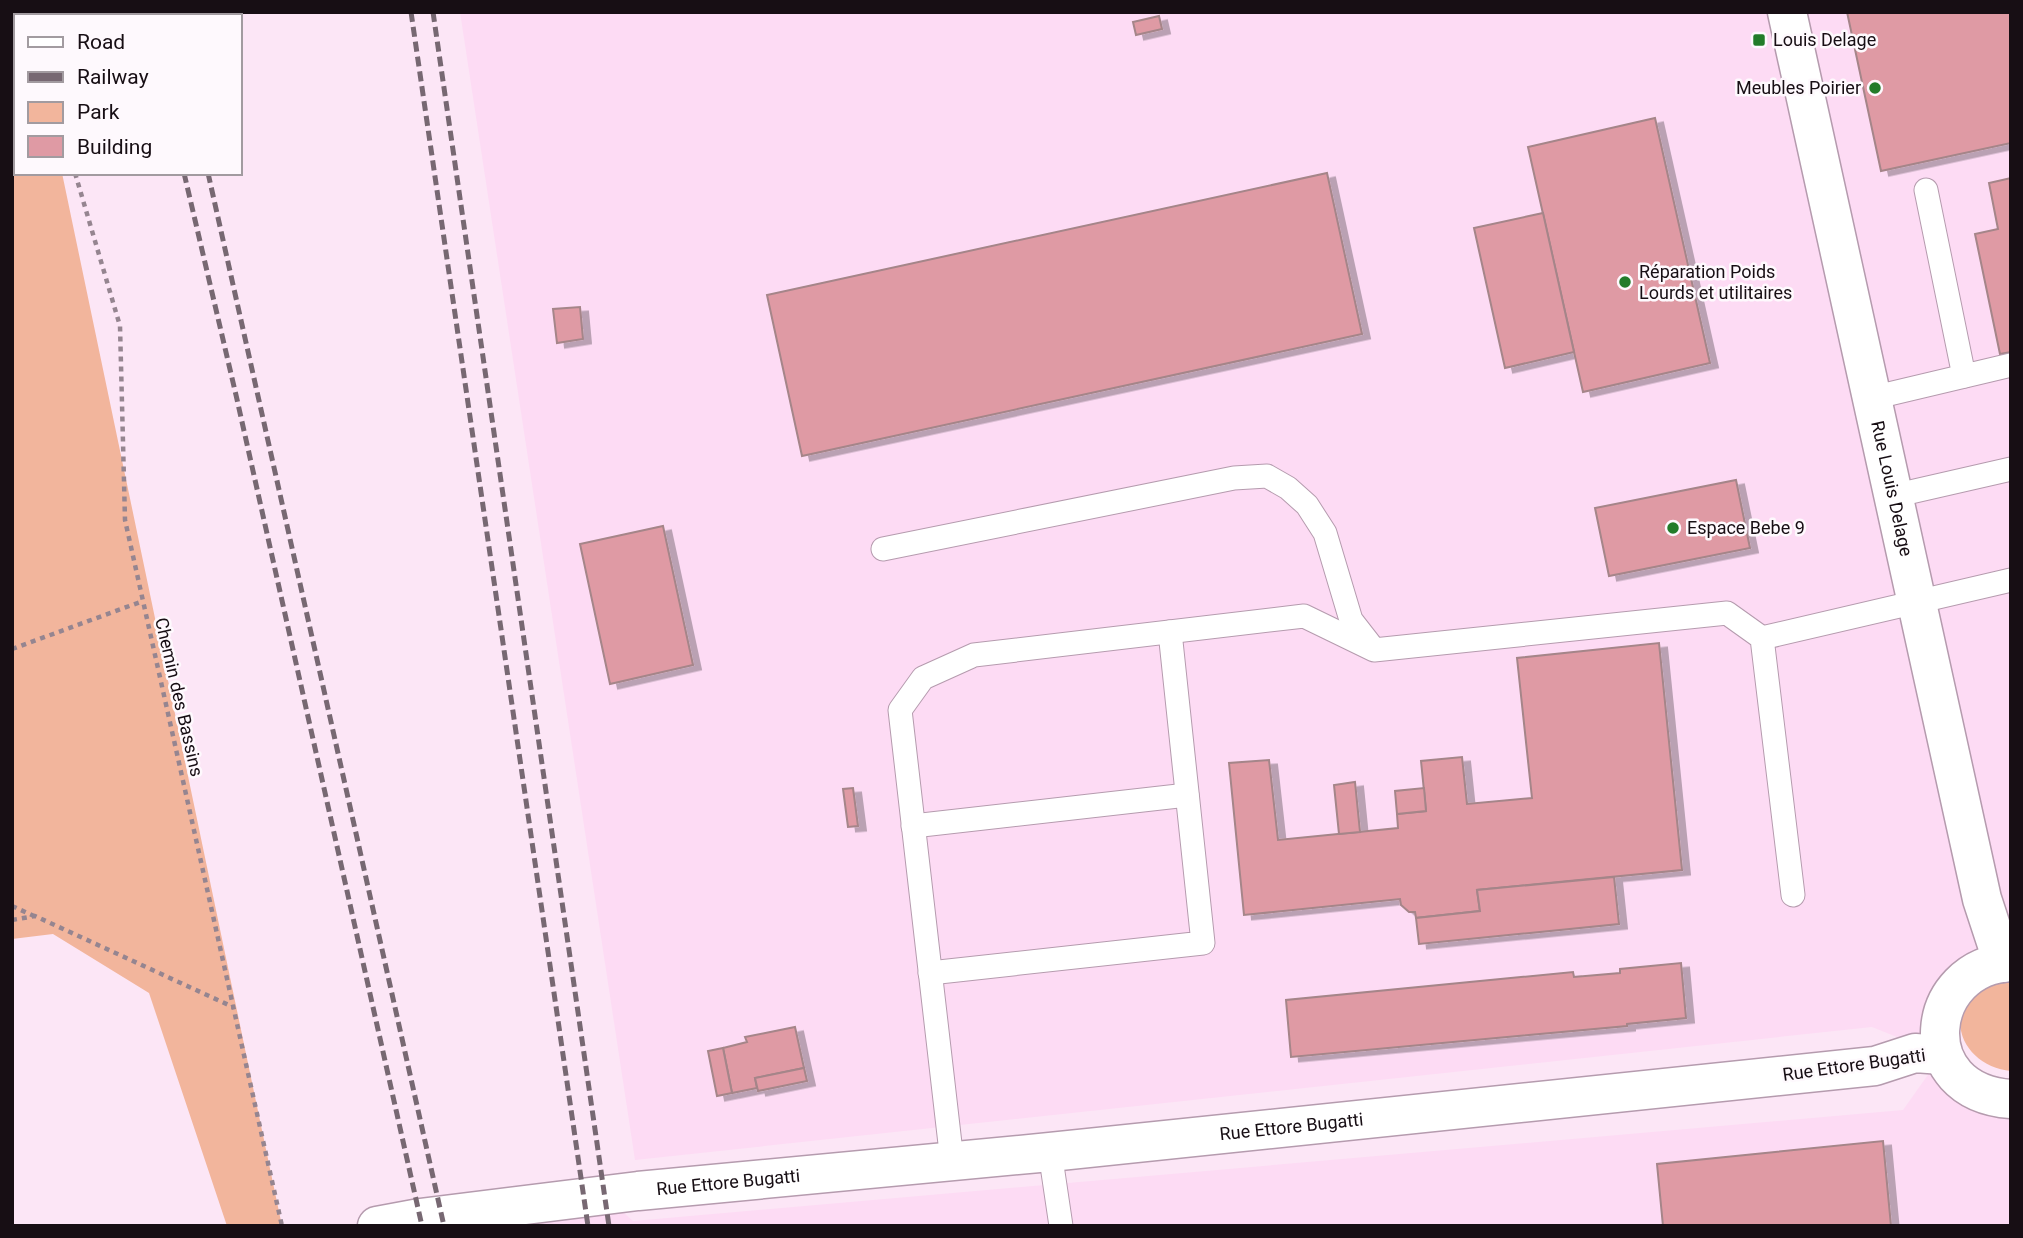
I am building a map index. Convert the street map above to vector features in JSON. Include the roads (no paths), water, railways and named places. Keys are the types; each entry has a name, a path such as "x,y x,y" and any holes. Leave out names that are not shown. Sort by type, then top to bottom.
{"street":[{"name":"Rue Louis Delage","path":"1787,12 1982,899 2007,962"},
{"path":"2007,962 1982,969 1963,981 1947,1002 1940,1025 1942,1055 1952,1073 1974,1090 1996,1098 2011,1099"},
{"name":"Rue Ettore Bugatti","path":"377,1226 420,1218 638,1191 1050,1152 1875,1066 1915,1053 1942,1055"}],"lane":[{"path":"1926,190 1964,376"},
{"path":"1872,398 2011,365"},
{"path":"1894,496 2011,469"},
{"path":"883,549 1234,478 1267,476 1288,488 1307,505 1325,533 1351,620 1374,650"},
{"path":"1762,638 2011,580"},
{"path":"952,1161 900,710 923,678 974,655 1304,617 1374,650 1727,613 1762,638 1793,895"},
{"path":"930,973 1203,943 1170,632"},
{"path":"913,826 1187,795"},
{"path":"1050,1152 1061,1226"}],"railway":[{"path":"411,12 588,1226"},
{"path":"433,12 609,1226"},
{"path":"184,175 422,1226"},
{"path":"208,175 444,1226"}],"place":[{"name":"Louis Delage","path":"1759,40"},
{"name":"Meubles Poirier","path":"1875,88"},
{"name":"Réparation Poids Lourds et utilitaires","path":"1625,282"},
{"name":"Espace Bebe 9","path":"1673,528"}]}
